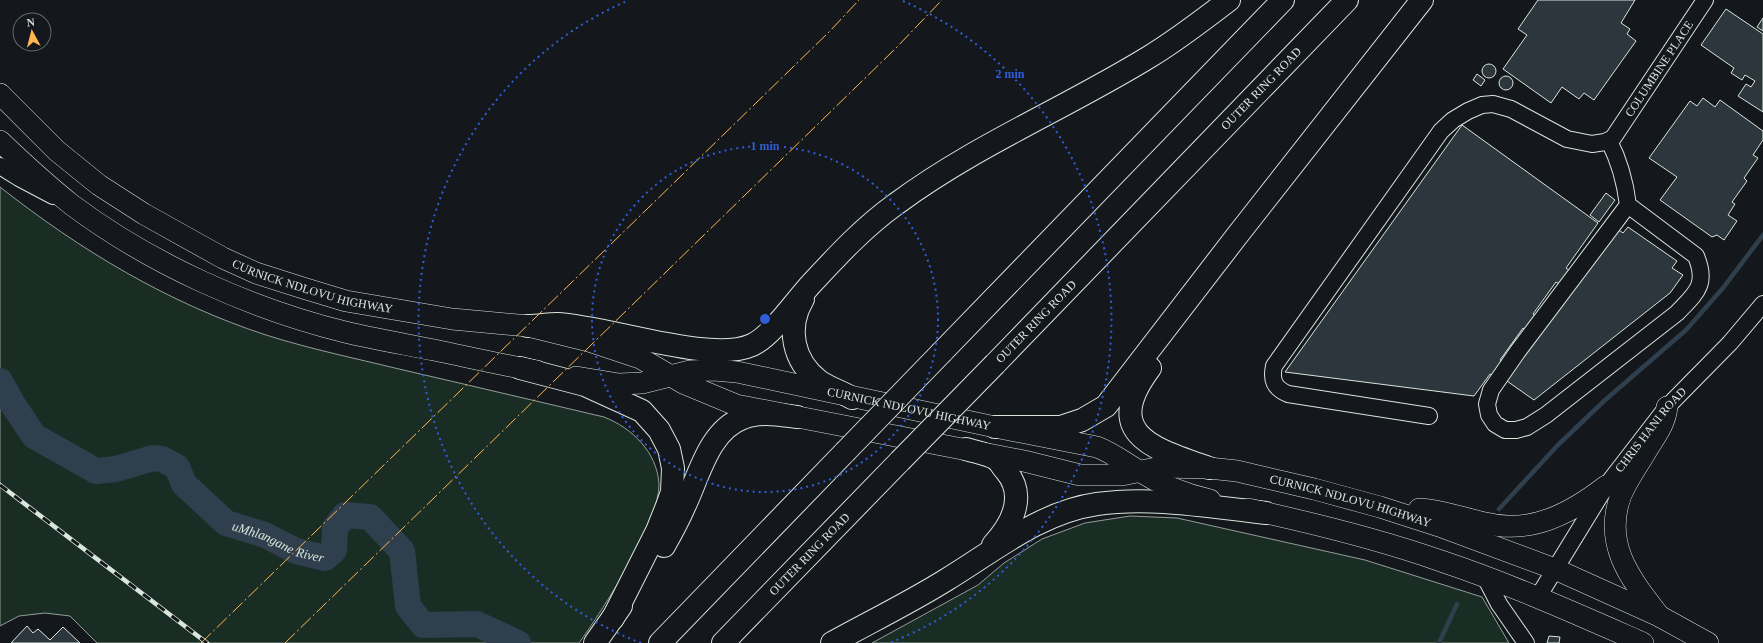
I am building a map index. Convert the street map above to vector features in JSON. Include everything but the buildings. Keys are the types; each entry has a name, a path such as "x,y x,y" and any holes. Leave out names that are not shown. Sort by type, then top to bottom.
{"highway":[{"path":"528,326 557,324 695,348 721,350 738,349 753,345 766,334 812,282 868,226 926,182 1148,57 1202,21 1229,0"},
{"path":"660,643 1283,0"},
{"name":"OUTER RING ROAD","path":"723,643 1347,0"},
{"path":"995,428 1061,427 1082,420 1106,406 1236,237 1422,0"},
{"path":"1209,468 1160,451 1145,441 1135,430 1130,412 1132,401 1143,378 1182,326 1236,237"},
{"path":"812,282 798,306 795,317 793,328 796,350 800,361 820,382 852,398"},
{"path":"520,368 585,385 622,400 642,411 659,430 669,449 673,468 672,492 658,531 604,630"},
{"path":"604,630 660,552 674,528 712,445 719,435 728,426 743,418 762,414 797,417"},
{"path":"966,449 996,460 1012,479 1016,490 1016,505 1012,519 1006,531 988,552"},
{"path":"832,643 908,602 1038,523 1071,511 1096,504 1160,502 1266,513"}],"main road":[{"name":"CURNICK NDLOVU HIGHWAY","path":"0,94 57,151 99,185 144,214 189,240 256,273 346,301 452,319 528,326 589,341 640,358 705,394 736,405 966,449 1080,475 1122,475 1161,467 1209,468 1237,471 1314,489 1380,507 1439,526 1555,569"},
{"name":"CURNICK NDLOVU HIGHWAY","path":"0,141 26,166 72,205 163,262 254,303 344,332 520,368 619,384 642,382 690,371 722,370 995,428 1097,447 1112,453 1139,472 1188,495 1310,523 1434,558 1538,597"},
{"path":"1659,616 1632,581 1623,563 1616,542 1615,518 1622,495 1651,443 1663,426 1667,407"},
{"path":"1380,507 1435,510 1486,524 1527,526 1568,512 1606,486"},
{"path":"1555,569 1659,616 1708,643"},
{"path":"1538,597 1643,643"}],"street":[{"name":"COLUMBINE PLACE","path":"1611,139 1705,0"},
{"path":"1429,416 1288,394 1280,390 1273,382 1274,366 1441,131 1453,120 1475,108 1493,104 1511,109 1567,139 1592,144 1611,139 1625,180 1628,205 1518,351 1491,390 1487,404 1489,415 1495,424 1505,430 1516,430 1527,427 1546,415 1677,312 1696,294 1702,280 1701,268 1696,256 1628,205"},
{"path":"0,166 37,188 72,205"},
{"name":"CHRIS HANI ROAD","path":"1538,597 1606,486 1667,407 1730,343 1763,304"},
{"path":"1485,577 1500,604 1526,643"}],"green space":[{"path":"0,187 62,232 126,273 160,291 230,322 266,335 316,349 604,417 624,428 633,435 648,452 654,462 659,484 657,500 640,543 628,566 615,589 579,643 97,643 70,616 45,613 19,616 0,626"},
{"path":"1130,516 1177,518 1365,560 1482,597 1509,643 872,643 978,585 1004,563 1042,539 1085,523"}],"waterway":[{"path":"1499,509 1557,446 1604,401 1686,330 1723,288 1763,235"},
{"name":"uMhlangane River","path":"0,381 12,403 34,436 96,471 116,469 153,458 162,459 177,467 184,484 226,523 265,535 296,551 325,558 334,550 335,528 345,515 370,517 402,551 408,606 423,625 477,624 518,643"},
{"path":"1439,643 1457,604"}],"railway":[{"path":"0,485 207,643"}],"power":[{"path":"201,643 830,31 859,0"},
{"path":"285,643 895,49 942,0"}]}
